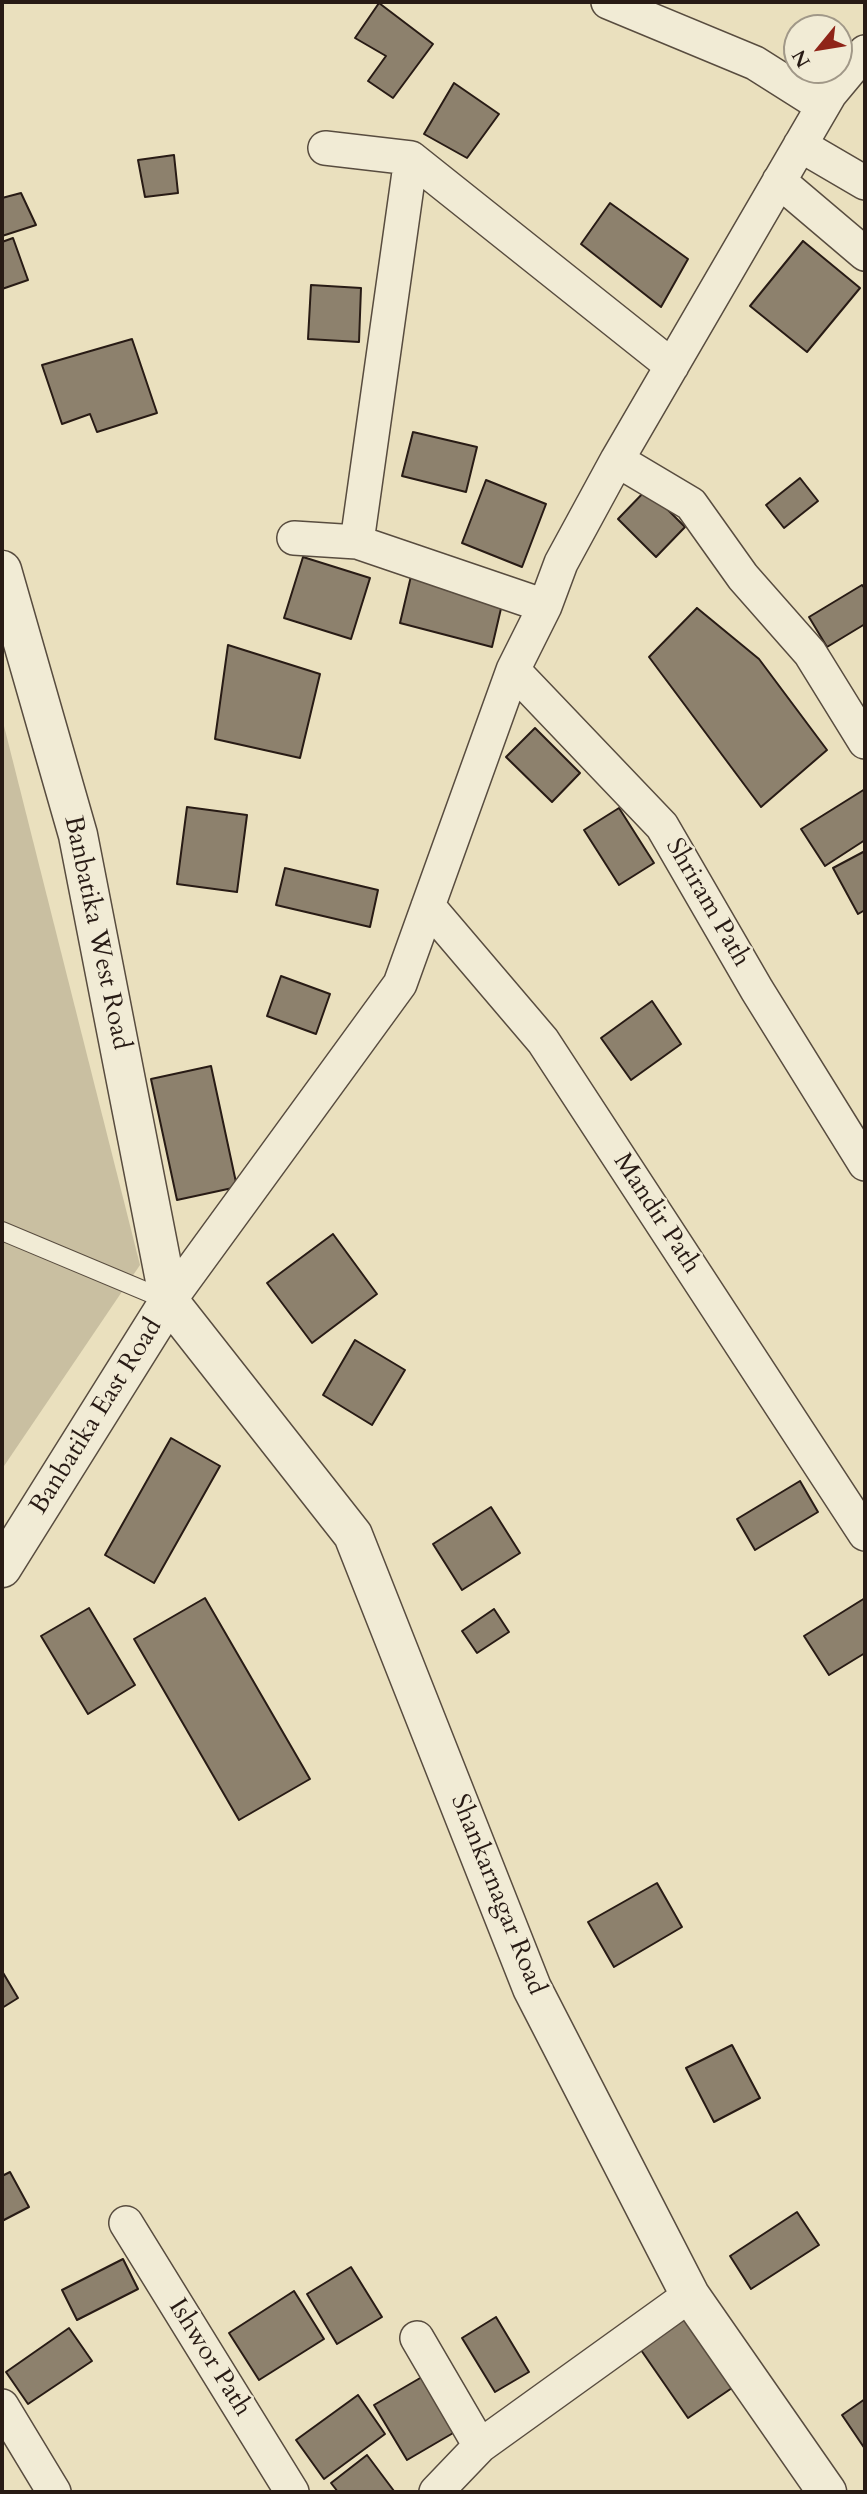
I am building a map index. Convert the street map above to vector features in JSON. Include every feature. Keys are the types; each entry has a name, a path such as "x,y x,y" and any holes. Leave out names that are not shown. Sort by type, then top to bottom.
{"street":[{"path":"608,2 755,63 823,106"},
{"path":"169,1301 400,984 513,670 545,606 561,564 617,460 830,94 865,52"},
{"path":"800,145 865,183"},
{"path":"325,148 411,158 672,366"},
{"path":"357,542 411,158"},
{"path":"779,181 865,254"},
{"path":"617,460 691,504 743,577 810,653 865,742"},
{"path":"294,538 357,542 545,606"},
{"name":"Banbatika West Road","path":"2,570 78,835 169,1301"},
{"name":"Shriram Path","path":"513,670 662,826 757,990 865,1164"},
{"name":"Mandir Path","path":"428,906 543,1041 865,1534"},
{"name":"Banbatika East Road","path":"2,1568 169,1301"},
{"name":"Shankarnagar Road","path":"169,1301 353,1535 532,1988 690,2295 827,2492"},
{"name":"Ishwor Path","path":"126,2223 292,2492"},
{"path":"436,2492 480,2446 690,2295"},
{"path":"417,2337 480,2446"},
{"path":"2,2406 54,2492"}],"lane":[{"path":"2,1231 169,1301"}],"shaded area":[{"path":"2,718 140,1265 2,1469"}],"building":[{"path":"379,3 433,44 393,98 368,81 386,56 355,38"},
{"path":"454,83 499,114 467,158 424,134"},
{"path":"174,155 178,193 145,197 138,160"},
{"path":"21,193 36,225 2,236 2,198"},
{"path":"610,203 688,259 661,307 581,244"},
{"path":"13,238 28,280 2,289 2,242"},
{"path":"803,241 860,288 807,352 750,306"},
{"path":"311,285 361,288 359,342 308,339"},
{"path":"132,339 157,413 97,432 90,414 62,424 42,365"},
{"path":"413,432 477,447 466,492 402,476"},
{"path":"800,478 818,501 784,528 766,505"},
{"path":"486,480 546,504 522,567 462,543"},
{"path":"647,489 685,527 656,557 618,519"},
{"path":"303,557 370,578 351,639 284,618"},
{"path":"411,576 503,600 492,647 400,623"},
{"path":"862,585 865,589 865,624 827,647 809,617"},
{"path":"697,608 759,659 827,750 761,807 649,657"},
{"path":"228,645 320,674 300,758 215,739"},
{"path":"535,728 580,773 552,802 506,757"},
{"path":"865,789 865,840 825,866 801,829"},
{"path":"187,807 247,815 237,892 177,884"},
{"path":"619,808 654,863 619,885 584,830"},
{"path":"865,851 865,910 858,914 833,868"},
{"path":"285,868 378,890 370,927 276,905"},
{"path":"281,976 330,994 316,1034 267,1016"},
{"path":"652,1001 681,1044 631,1080 601,1038"},
{"path":"211,1066 237,1187 177,1200 151,1079"},
{"path":"333,1234 377,1294 312,1343 267,1283"},
{"path":"355,1340 405,1370 372,1425 323,1395"},
{"path":"171,1438 220,1466 154,1583 105,1555"},
{"path":"800,1481 818,1512 755,1550 737,1519"},
{"path":"491,1507 520,1553 462,1590 433,1544"},
{"path":"205,1598 310,1779 239,1820 134,1639"},
{"path":"865,1598 865,1653 829,1675 804,1636"},
{"path":"89,1608 135,1685 88,1714 41,1636"},
{"path":"494,1609 509,1632 477,1653 462,1631"},
{"path":"657,1883 682,1927 614,1967 588,1922"},
{"path":"2,1971 18,1998 2,2008"},
{"path":"732,2045 760,2098 714,2122 686,2068"},
{"path":"10,2172 29,2207 2,2221 2,2176"},
{"path":"797,2212 819,2245 751,2289 730,2256"},
{"path":"123,2259 138,2289 77,2320 62,2290"},
{"path":"351,2267 382,2317 337,2344 307,2294"},
{"path":"294,2291 324,2339 259,2380 229,2333"},
{"path":"496,2317 529,2372 495,2392 462,2338"},
{"path":"685,2319 732,2388 688,2418 641,2350"},
{"path":"69,2328 92,2361 28,2404 6,2372"},
{"path":"427,2374 460,2429 407,2460 374,2405"},
{"path":"358,2395 385,2434 324,2479 296,2440"},
{"path":"865,2399 865,2449 842,2415"},
{"path":"367,2455 394,2491 338,2492 331,2483"}]}
